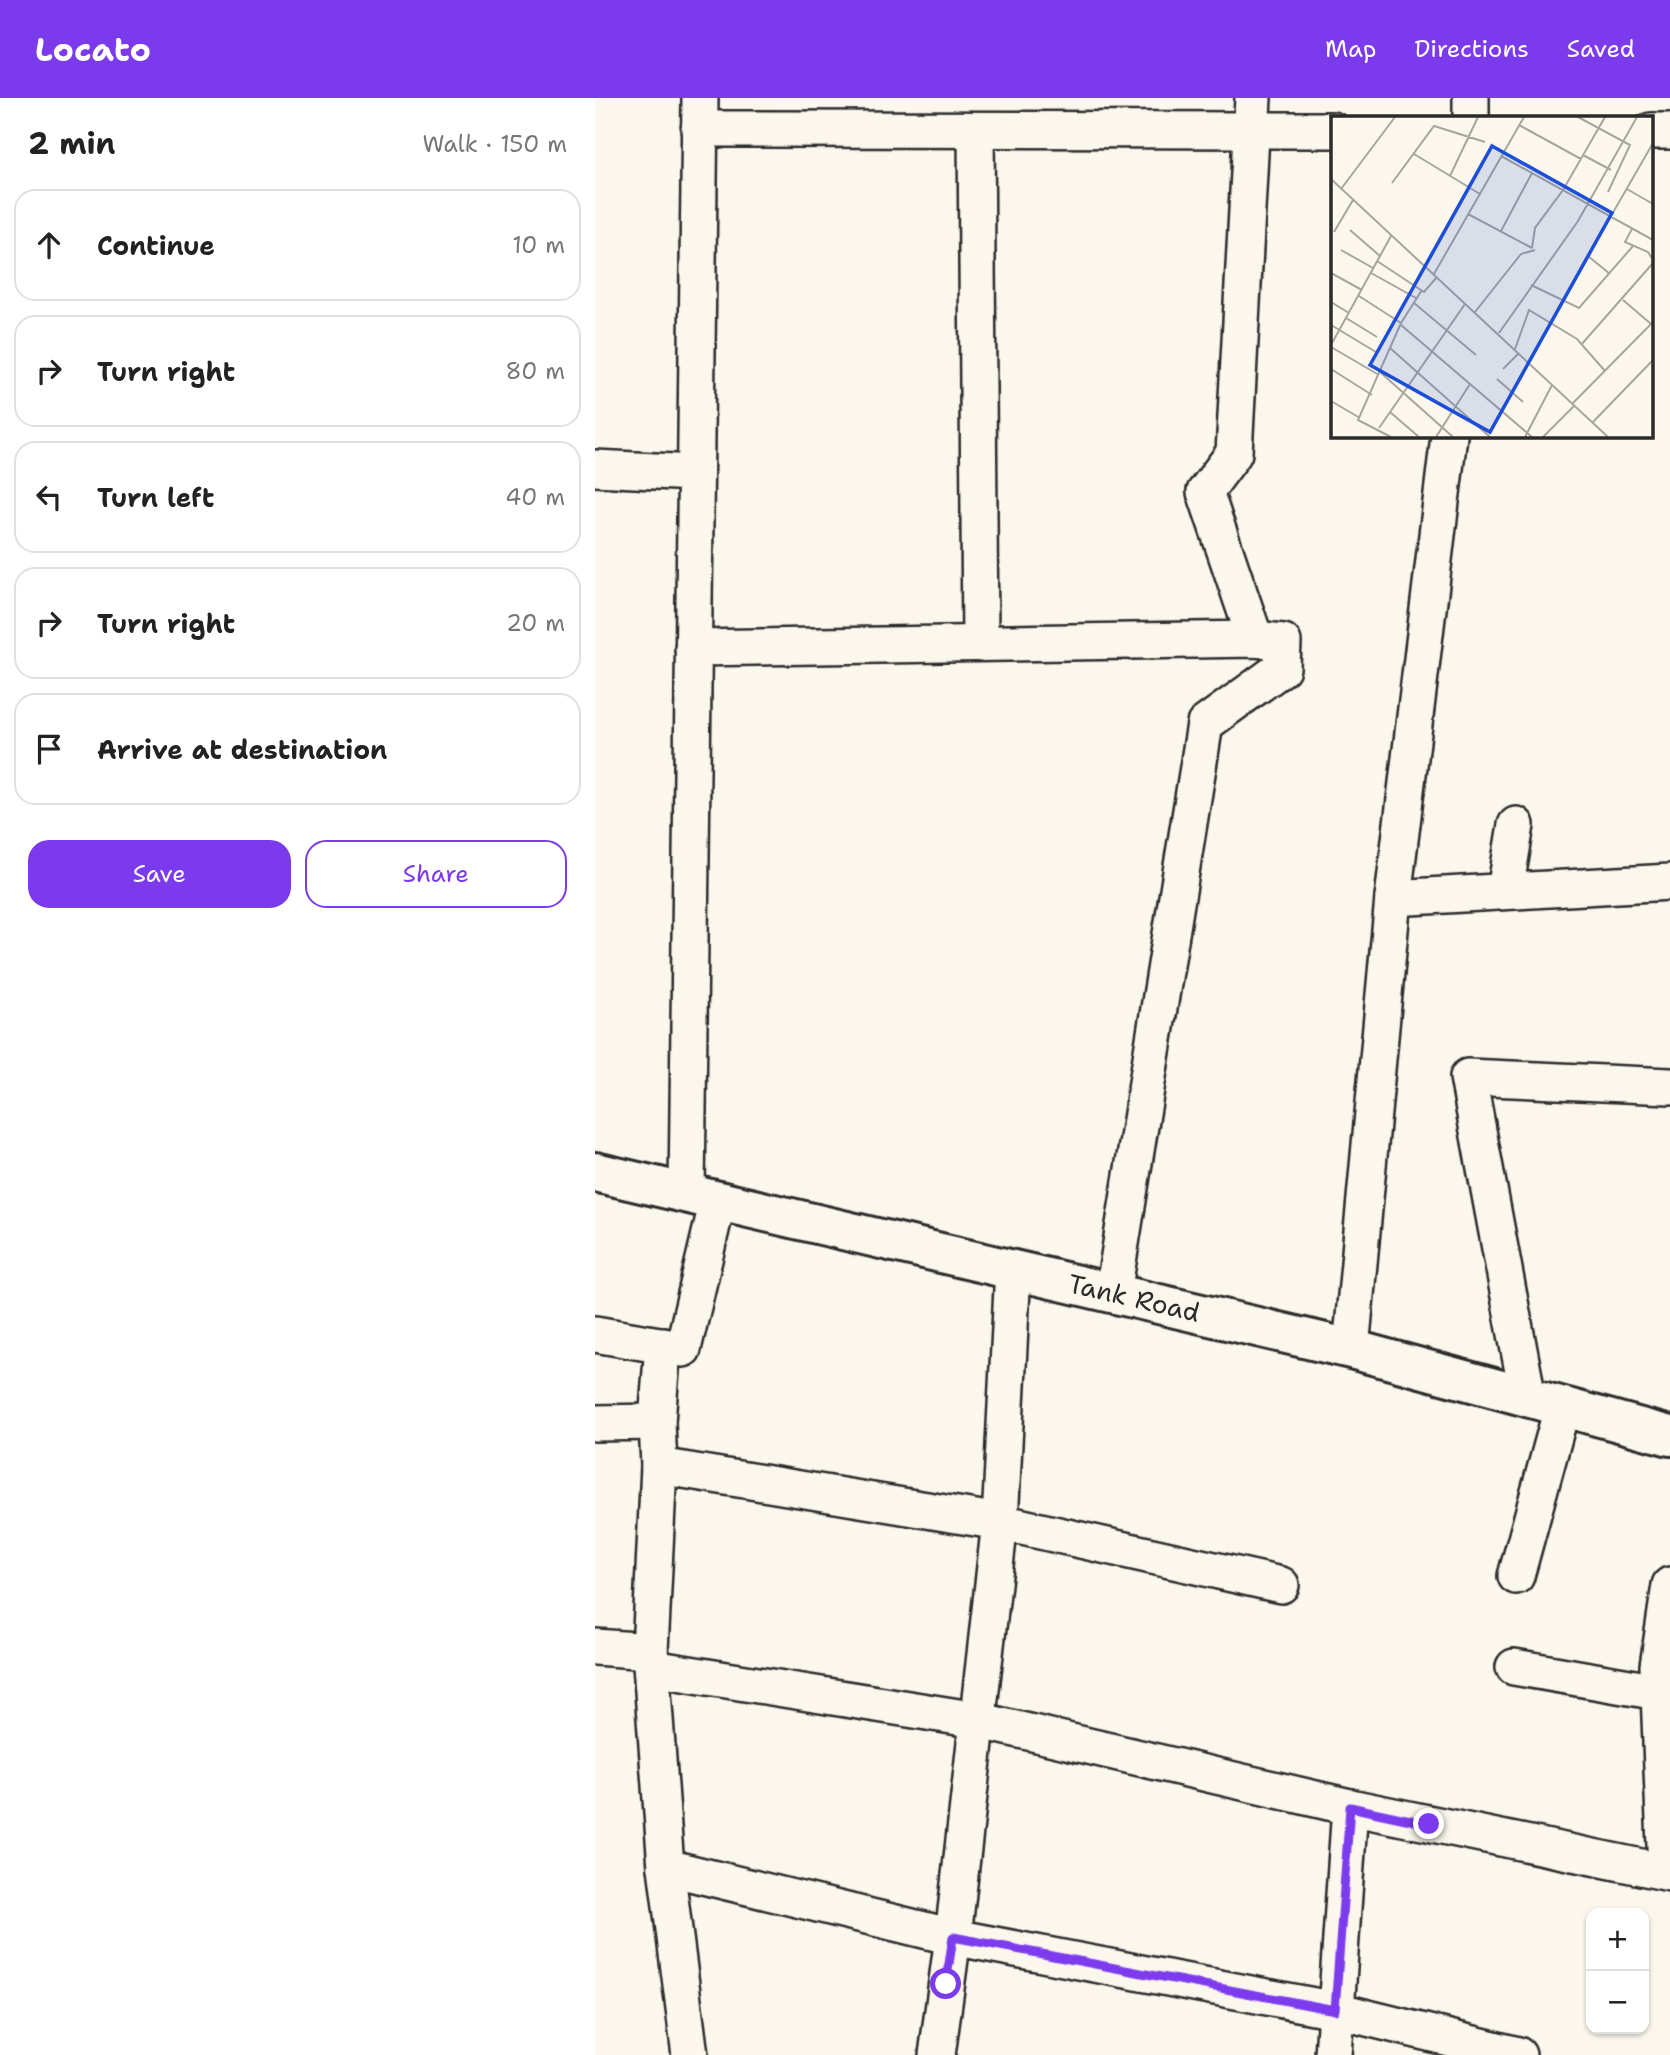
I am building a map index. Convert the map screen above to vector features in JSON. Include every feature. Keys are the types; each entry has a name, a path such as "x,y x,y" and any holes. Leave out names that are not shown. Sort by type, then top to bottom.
{"highway":[{"name":"Tank Road","path":"595,1172 1351,1349 1670,1436"}],"street":[{"path":"1471,98 1471,116"},
{"path":"595,1334 683,1349 702,1197 693,648 700,114 976,130 1253,114 1331,130"},
{"path":"1253,114 1234,453 1205,492 1255,639"},
{"path":"976,130 981,643"},
{"path":"1351,1349 1393,898 1450,438"},
{"path":"595,468 695,473"},
{"path":"693,648 1255,639 1283,642 1282,668 1205,724 1113,1293"},
{"path":"1505,891 1516,825"},
{"path":"1393,898 1670,883"},
{"path":"1516,1576 1545,1403 1468,1077 1670,1086"},
{"path":"937,2055 1000,1522 1013,1269"},
{"path":"663,1345 657,1422 659,1466 651,1660 666,1867 690,2055"},
{"path":"595,1423 657,1422"},
{"path":"659,1466 1000,1522 1281,1585"},
{"path":"595,1647 651,1660 977,1720 1350,1807 1668,1873 1664,1692 1658,1666 1669,1606"},
{"path":"1514,1667 1664,1692"},
{"path":"1333,2055 1350,1807"},
{"path":"666,1867 953,1937 1335,2010 1518,2055"}],"route":[{"path":"946,1984 953,1937 1335,2010 1350,1807 1429,1824"}]}
